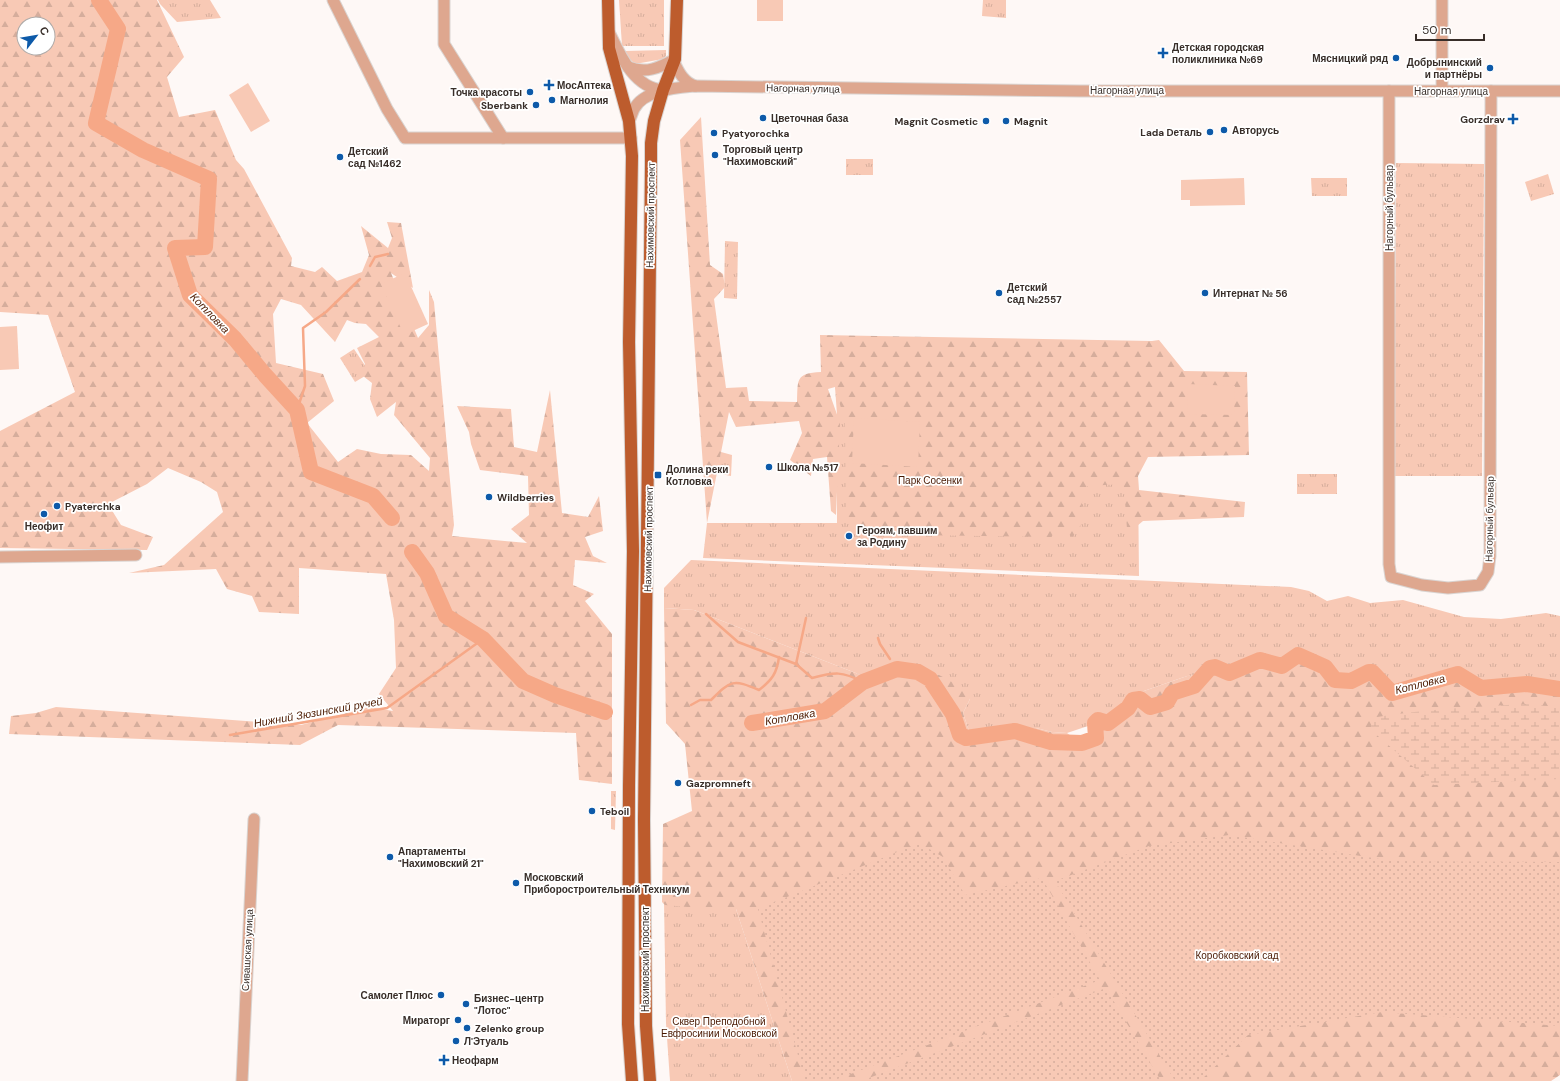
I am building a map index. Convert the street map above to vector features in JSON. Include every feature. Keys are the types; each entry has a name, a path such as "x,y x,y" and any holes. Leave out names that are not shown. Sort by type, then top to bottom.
{"main road":[{"name":"Нахимовский проспект","path":"608,0 611,55 629,122 631,138 629,342 632,551 628,1024 632,1081"},
{"name":"Нахимовский проспект","path":"650,1081 646,1026 644,820 648,551 651,143 663,90 675,61 677,0"}],"street":[{"path":"334,0 387,109 405,138 631,138"},
{"path":"444,0 444,44 503,138"},
{"path":"1442,0 1442,91"},
{"name":"Нахимовский проспект","path":"609,31 628,67"},
{"path":"628,67 643,71 652,70 675,61 683,78 689,84 695,86"},
{"name":"Нагорная улица","path":"628,67 644,83 656,90 695,86 935,90 1560,91"},
{"path":"654,128 659,121 667,95 695,86"},
{"name":"Нагорная улица","path":"629,122 634,108 640,102 663,90"},
{"name":"Нагорный бульвар","path":"1389,91 1389,564 1391,577 1422,585 1448,588 1480,585 1488,572 1490,556 1491,91"},
{"path":"0,557 136,556"},
{"name":"Сивашская улица","path":"242,1081 254,819"}],"green space":[{"path":"0,0 157,0 184,57 167,77 179,117 215,110 236,160 244,169 292,258 291,266 315,272 322,267 337,281 362,272 369,255 361,226 388,248 392,238 387,222 401,223 413,288 391,273 418,338 429,325 429,290 434,302 454,525 452,536 527,543 511,529 529,515 528,476 480,470 471,444 469,432 457,406 511,409 514,447 537,452 550,390 562,513 588,517 599,496 603,531 585,537 593,556 607,563 575,560 573,585 594,594 585,601 612,634 612,784 579,780 576,733 338,725 300,745 9,734 11,716 36,713 56,707 301,725 370,707 393,711 379,694 396,668 394,620 386,574 299,568 299,614 259,612 252,596 227,589 216,569 129,573 164,565 223,512 217,492 201,482 168,468 147,484 108,504 121,525 153,537 147,550 0,548 0,431 75,392 48,315 0,312","holes":["281,299 301,305 335,342 347,320 355,323 366,324 379,337 357,348 365,364 363,376 372,383 370,399 377,417 396,402 394,415 430,458 429,471 411,455 381,454 357,449 338,462 307,423 334,401 323,374 276,363 273,314"]},
{"path":"158,0 210,0 221,18 177,22"},
{"path":"619,0 664,0 664,46 622,46"},
{"path":"757,0 783,0 783,21 757,21"},
{"path":"983,0 1006,0 1006,18 982,16"},
{"path":"666,50 666,56 663,59 635,64 627,57 625,51"},
{"path":"248,83 270,121 251,132 229,95"},
{"path":"701,117 710,265 723,274 725,287 714,299 726,388 747,387 749,401 797,402 798,383 802,376 821,372 820,335 1159,340 1184,371 1247,372 1249,455 1148,457 1138,476 1139,490 1245,502 1244,517 1143,521 1131,531 1127,529 1124,487 1122,484 1088,486 1083,490 1080,530 1072,537 1060,527 1051,537 912,535 898,526 861,531 846,514 845,422 835,387 828,389 840,423 836,515 831,511 827,457 813,459 811,476 790,460 802,433 799,421 736,427 729,412 707,523 680,140"},
{"path":"846,159 873,159 873,175 846,175"},
{"path":"1396,163 1484,164 1482,476 1394,476"},
{"path":"1548,174 1554,194 1531,201 1525,182"},
{"path":"1244,178 1245,205 1190,206 1190,200 1181,200 1181,180"},
{"path":"1311,178 1347,178 1347,196 1312,196"},
{"path":"725,241 738,242 737,299 724,298"},
{"path":"405,273 428,324 404,335 381,284"},
{"path":"17,326 19,369 0,370 0,327"},
{"path":"354,349 370,373 355,382 340,358"},
{"path":"1188,384 1235,386 1234,415 1187,414"},
{"name":"Парк Сосенки","path":"835,387 1138,476 1139,576 703,558 707,523 837,523 837,415"},
{"path":"854,418 920,422 918,467 852,463"},
{"path":"721,452 732,455 731,476 716,473"},
{"path":"1297,474 1337,474 1337,494 1297,494"},
{"path":"691,560 1291,587 1309,591 1327,601 1348,596 1370,603 1403,600 1464,617 1501,619 1546,613 1560,616 1560,691 1527,686 1481,690 1453,677 1424,687 1392,695 1372,675 1351,683 1334,683 1321,667 1299,657 1282,668 1262,662 1231,674 1187,676 1141,692 1129,710 1108,724 1100,722 1067,733 1052,732 1036,728 975,735 969,731 963,713 970,699 912,673 866,677 694,610 664,608 664,588"},
{"name":"Коробковский сад","path":"664,608 694,610 866,677 912,673 939,675 962,687 969,695 970,699 963,713 969,731 975,735 1036,728 1052,732 1067,733 1082,744 1097,739 1096,723 1100,722 1108,724 1129,710 1141,692 1187,676 1230,674 1262,662 1282,668 1299,657 1321,667 1334,683 1351,683 1372,675 1392,695 1424,687 1453,677 1481,690 1527,686 1560,691 1560,1075 1551,1081 792,1081 736,909 732,911 665,905 662,902 663,824 692,811 685,744 666,723"},
{"path":"1526,704 1560,707 1560,779 1434,785 1371,730 1371,718 1429,710"},
{"path":"611,791 616,791 615,830 611,829"},
{"name":"Коробковский сад","path":"1229,835 1392,861 1560,862 1560,1026 1382,1012 1248,1035 1200,1081 1175,1081 1055,881 1149,846"},
{"path":"919,843 943,857 965,895 1042,878 1100,980 832,1081 805,1081 758,909"},
{"name":"Сквер Преподобной Евфросинии Московской","path":"664,901 736,909 792,1081 670,1081 666,1023"},
{"path":"1106,988 1161,1081 861,1081"}],"waterway":[{"name":"Котловка","path":"99,0 118,29 96,123 143,150 209,179 205,247 175,248 190,295 235,339 297,410 311,472 373,496 392,518"},
{"path":"370,266 375,257 388,254"},
{"path":"297,410 305,386 303,328 326,312 360,279"},
{"name":"Котловка","path":"412,552 427,573 446,616 483,639 523,681 555,695 605,712"},
{"path":"706,614 738,642 796,664 812,678 833,674 844,674 863,682"},
{"path":"796,664 806,618"},
{"path":"878,638 880,644 890,659"},
{"name":"Нижний Зюзинский ручей","path":"230,735 387,708 483,639"},
{"name":"Котловка","path":"752,723 825,711 863,682 897,669 918,672 930,679 953,714 960,735 966,738 1015,731 1051,742 1082,743 1096,738 1095,723 1098,720 1108,723 1128,708 1133,700 1140,699 1150,707 1167,702 1172,693 1194,686 1210,668 1215,667 1229,673 1260,660 1282,666 1298,655 1325,667 1335,680 1351,681 1372,672 1392,693 1458,674 1481,688 1527,684 1560,689"},
{"path":"691,705 700,700 711,700 723,688 733,683 743,684 759,690 773,676 777,668 779,657"},
{"name":"Котловка","path":"894,665 897,669"}],"place":[{"name":"Детская городская поликлиника №69","path":"1163,53"},
{"name":"Мясницкий ряд","path":"1396,58"},
{"name":"Добрынинский и партнёры","path":"1490,68"},
{"name":"МосАптека","path":"549,85"},
{"name":"Точка красоты","path":"530,92"},
{"name":"Магнолия","path":"552,100"},
{"name":"Sberbank","path":"536,105"},
{"name":"Цветочная база","path":"763,118"},
{"name":"Gorzdrav","path":"1513,119"},
{"name":"Magnit Cosmetic","path":"986,121"},
{"name":"Magnit","path":"1006,121"},
{"name":"Авторусь","path":"1224,130"},
{"name":"Lada Dеталь","path":"1210,132"},
{"name":"Pyatyorochka","path":"714,133"},
{"name":"Торговый центр \"Нахимовский\"","path":"715,155"},
{"name":"Детский сад №1462","path":"340,157"},
{"name":"Детский сад №2557","path":"999,293"},
{"name":"Интернат № 56","path":"1205,293"},
{"name":"Школа №517","path":"769,467"},
{"name":"Долина реки Котловка","path":"658,475"},
{"name":"Wildberries","path":"489,497"},
{"name":"Pyaterchka","path":"57,506"},
{"name":"Неофит","path":"44,514"},
{"name":"Героям, павшим за Родину","path":"849,536"},
{"name":"Gazpromneft","path":"678,783"},
{"name":"Teboil","path":"592,811"},
{"name":"Апартаменты \"Нахимовский 21\"","path":"390,857"},
{"name":"Московский Приборостроительный Техникум","path":"516,883"},
{"name":"Самолет Плюс","path":"441,995"},
{"name":"Бизнес-центр \"Лотос\"","path":"466,1004"},
{"name":"Мираторг","path":"458,1020"},
{"name":"Zelenko group","path":"467,1028"},
{"name":"Л'Этуаль","path":"456,1041"},
{"name":"Неофарм","path":"444,1060"}]}
